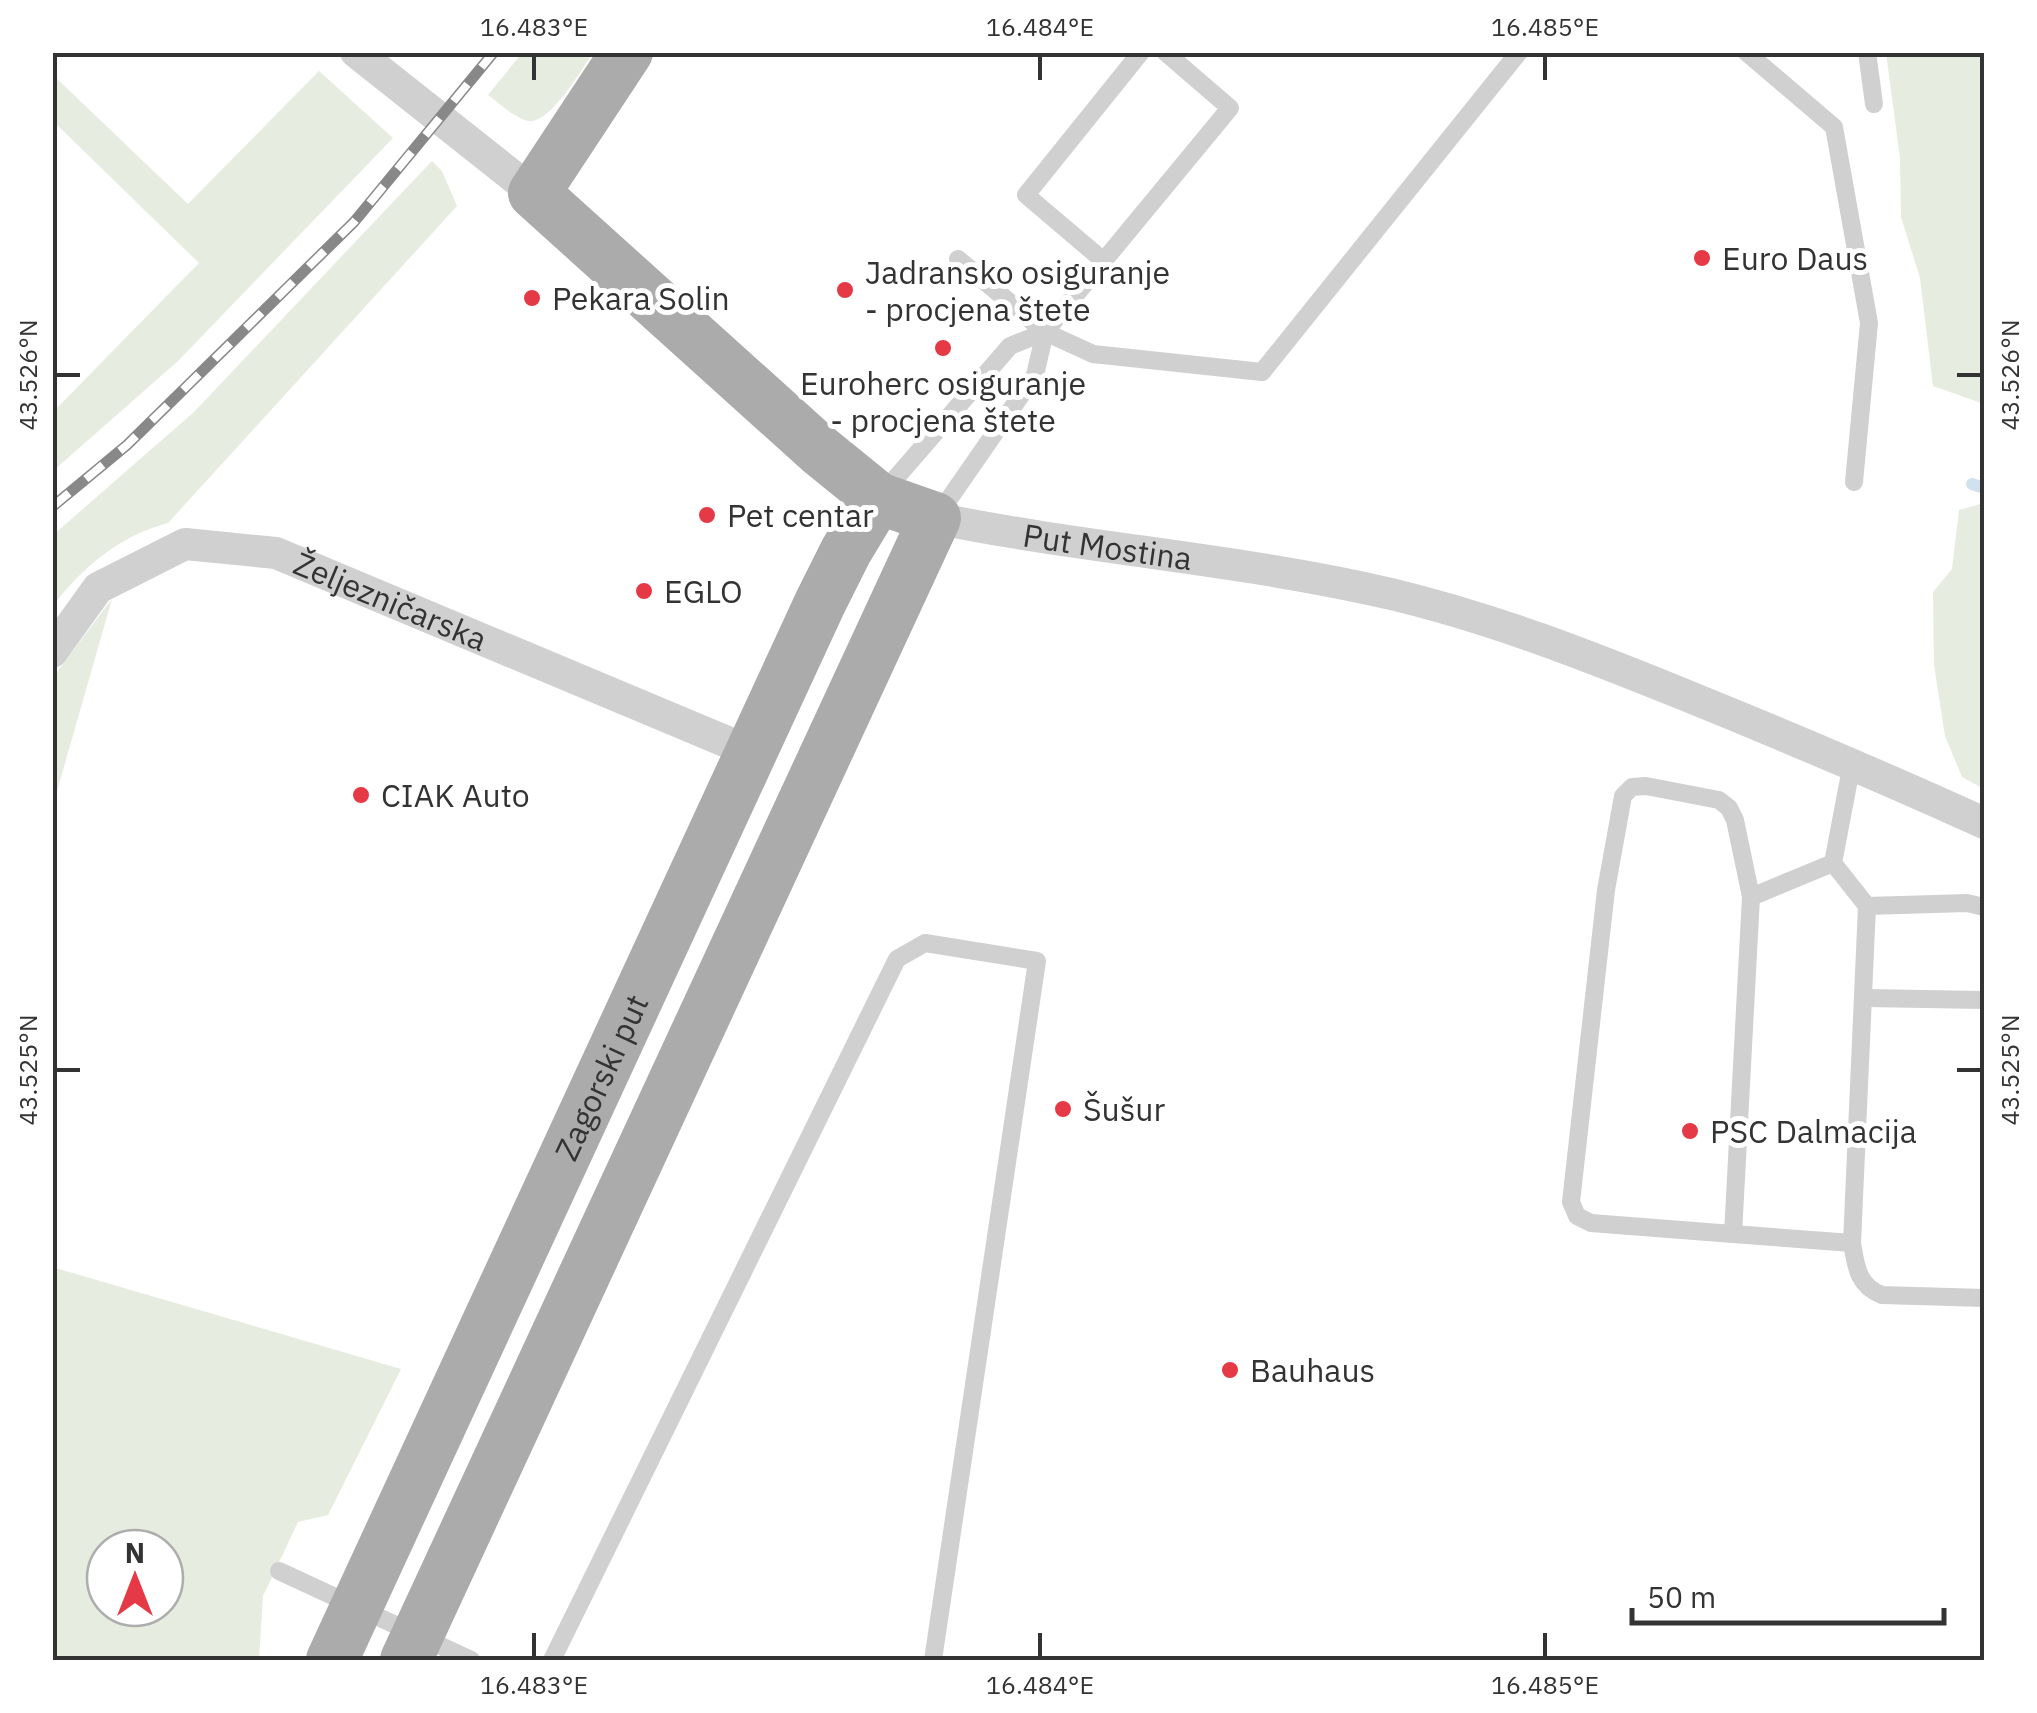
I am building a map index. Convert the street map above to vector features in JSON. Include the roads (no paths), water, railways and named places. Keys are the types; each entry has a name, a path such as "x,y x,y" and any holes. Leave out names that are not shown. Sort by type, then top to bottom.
{"main road":[{"path":"534,192 626,52"},
{"name":"Put Mostina","path":"534,192 819,450 878,498 935,518"},
{"name":"Zagorski put","path":"332,1660 751,752 846,550 878,498"},
{"path":"412,1648 935,518"}],"street":[{"name":"Put Mostina","path":"356,52 534,192"},
{"name":"Put Mostina","path":"935,518 1034,538 1298,576 1392,594 1491,622 1608,664 1852,763 1984,822"},
{"name":"Željezničarska","path":"52,652 98,588 185,544 276,554 751,752"}],"lane":[{"path":"1105,262 1026,195 1140,52"},
{"path":"878,498 1010,346 1044,332 1230,108 1165,52"},
{"path":"958,258 1044,332 1093,354 1262,372 1519,52"},
{"path":"1746,52 1834,126 1869,322 1854,482"},
{"path":"1866,52 1874,104"},
{"path":"935,518 1034,375 1044,332"},
{"path":"1852,763 1833,864 1867,906 1852,1243 1858,1275 1868,1290 1882,1295 1984,1298"},
{"path":"1732,1234 1751,897 1735,820 1719,800 1646,786 1632,787 1623,796 1606,890 1571,1202 1577,1216 1591,1223 1732,1234 1852,1243"},
{"path":"1751,897 1833,864"},
{"path":"1867,906 1967,903 1984,907"},
{"path":"552,1660 898,960 925,943 1036,961 933,1660"},
{"path":"1865,998 1984,1000"},
{"path":"279,1571 357,1607 412,1648 471,1660"}],"waterway":[{"path":"1972,484 1984,488"}],"railway":[{"path":"52,507 127,445 354,222 494,52"}],"place":[{"name":"Euro Daus","path":"1702,258"},
{"name":"Jadransko osiguranje - procjena štete","path":"845,290"},
{"name":"Pekara Solin","path":"532,298"},
{"name":"Euroherc osiguranje - procjena štete","path":"943,348"},
{"name":"Pet centar","path":"707,515"},
{"name":"EGLO","path":"644,591"},
{"name":"CIAK Auto","path":"361,795"},
{"name":"Šušur","path":"1063,1109"},
{"name":"PSC Dalmacija","path":"1690,1131"},
{"name":"Bauhaus","path":"1230,1370"}]}
